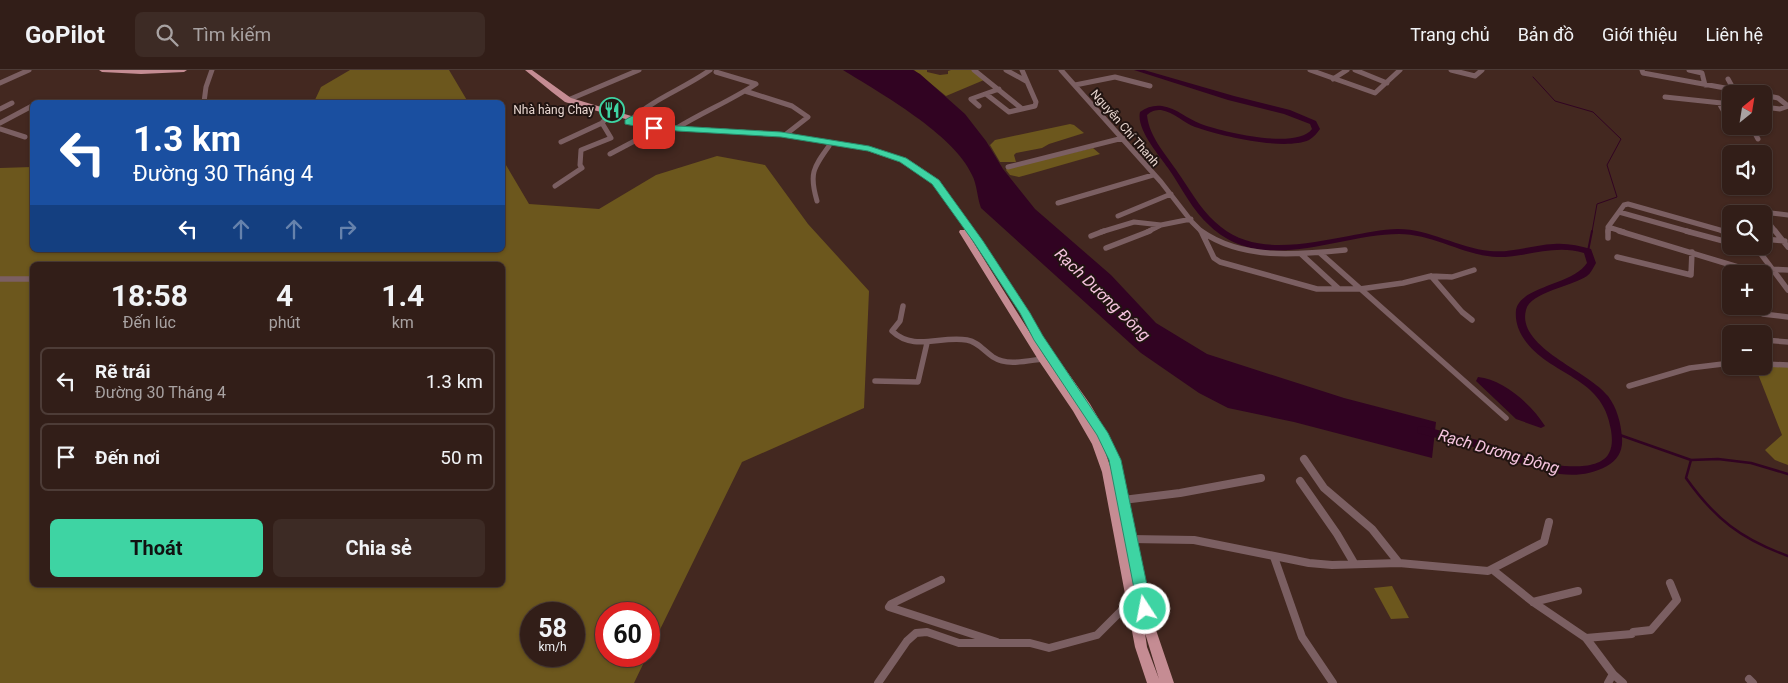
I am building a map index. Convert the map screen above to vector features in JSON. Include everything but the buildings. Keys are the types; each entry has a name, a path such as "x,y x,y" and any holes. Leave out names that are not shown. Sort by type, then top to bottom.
{"main road":[{"path":"102,70 184,70"},
{"path":"519,70 565,101 605,119 630,120 677,130"},
{"path":"528,70 539,83"},
{"path":"565,101 654,128 784,137 870,151 898,162 932,183 1045,348 1082,408 1107,472 1149,627 1167,683"},
{"path":"784,137 870,151"},
{"path":"1020,314 1042,359 1102,433 1115,460 1123,500 1134,608 1141,647 1154,683"}],"street":[{"path":"0,83 29,70"},
{"path":"204,100 206,87 212,70"},
{"path":"565,101 639,70"},
{"path":"630,120 666,94 698,79 710,70"},
{"path":"974,70 1021,108"},
{"path":"1006,70 1026,81"},
{"path":"986,94 1006,112 1037,104 1022,70"},
{"name":"Nguyễn Chí Thanh","path":"1061,70 1123,138 1202,233"},
{"path":"1310,70 1373,93 1400,70"},
{"path":"1332,70 1342,73"},
{"path":"1333,79 1347,70"},
{"path":"1355,70 1387,83"},
{"path":"1451,70 1475,76 1482,70"},
{"path":"1642,70 1643,73 1722,88"},
{"path":"1689,70 1702,73 1705,85"},
{"path":"677,130 708,109 725,104 756,84 716,72"},
{"path":"1075,85 1115,77 1150,86"},
{"path":"1728,79 1731,85"},
{"path":"979,106 971,99 999,89"},
{"path":"745,91 792,106 808,117 784,137"},
{"path":"1665,97 1722,103"},
{"path":"1772,97 1778,98 1788,106"},
{"path":"0,109 12,103"},
{"path":"1719,103 1722,108"},
{"path":"1772,108 1780,109 1788,106"},
{"path":"0,123 30,107"},
{"path":"555,186 582,168 580,165 581,150 611,138 605,119 561,142"},
{"path":"610,154 644,136 654,128"},
{"path":"0,129 25,137"},
{"path":"1756,135 1758,139"},
{"path":"1008,167 1123,138"},
{"path":"817,201 810,180 811,170 830,146"},
{"path":"1058,203 1153,175"},
{"path":"1118,216 1151,201 1173,196"},
{"path":"1608,238 1608,227 1624,205 1628,204 1722,230"},
{"path":"1619,212 1722,240"},
{"path":"1772,213 1788,214"},
{"path":"1106,248 1137,237 1161,225 1190,219"},
{"path":"1091,236 1114,226 1139,220 1161,225"},
{"path":"1692,232 1693,222"},
{"path":"1772,226 1786,241 1788,247"},
{"path":"1608,227 1732,265"},
{"path":"1202,233 1239,248 1264,253 1301,254 1345,250"},
{"path":"1202,233 1214,258 1220,262 1304,284 1317,290 1403,283 1431,276 1452,277 1474,270"},
{"path":"1772,240 1786,241"},
{"path":"1617,258 1691,275 1692,252"},
{"path":"1320,253 1506,418"},
{"path":"1301,254 1338,288"},
{"path":"1772,269 1788,270"},
{"path":"1772,270 1788,290"},
{"path":"1431,276 1462,312 1472,320"},
{"path":"0,279 30,279"},
{"path":"903,306 900,321 893,332 911,342 928,343 967,340 979,344 1000,360 1020,362 1042,359"},
{"path":"1771,315 1788,317"},
{"path":"1772,341 1788,342"},
{"path":"875,381 918,382 928,343"},
{"path":"1629,386 1690,368 1722,364"},
{"path":"1772,364 1788,365"},
{"path":"1304,459 1324,488 1372,529 1399,563"},
{"path":"1123,500 1180,493 1261,478"},
{"path":"1300,481 1337,534 1354,563"},
{"path":"1126,539 1194,540 1274,557 1332,565 1399,563 1479,571 1493,570 1544,542 1549,522"},
{"path":"1274,557 1302,637 1332,683"},
{"path":"1493,570 1533,602 1586,638 1622,683"},
{"path":"941,580 893,602 889,607 999,642"},
{"path":"1586,638 1632,634 1633,632 1651,630 1677,600 1670,583"},
{"path":"1533,602 1578,591"},
{"path":"878,683 907,641 916,633 927,632 959,643 1030,643 1050,648 1096,635 1107,627 1122,610 1134,608"},
{"path":"1608,683 1613,674"}],"shaded area":[{"path":"350,70 449,70 467,100 315,100 321,87"},
{"path":"914,70 927,70 927,72 940,75 948,74 948,71 951,70 973,70 984,80 946,96"},
{"path":"1070,124 1084,133 1042,148 1016,153 1014,155 1016,162 1000,162 990,145 995,140"},
{"path":"1093,148 1100,154 1019,177 1010,175 1006,170 1007,168"},
{"path":"717,156 765,165 808,224 869,291 864,408 742,462 660,630 660,602 595,602 595,667 642,667 634,683 0,683 0,168 30,167 30,252 505,252 505,163 529,204 599,209 656,175"},
{"path":"1772,366 1788,367 1788,465 1775,460 1765,450 1782,435 1758,375 1772,375"},
{"path":"1392,586 1409,618 1391,619 1374,588"}],"water":[{"path":"843,70 913,70 920,74 965,114 986,141 1003,169 1035,209 1111,275 1156,323 1207,354 1344,398 1436,422 1432,458 1294,422 1228,408 1199,393 1141,353 981,208 972,175 963,160 950,145 915,116"},
{"path":"1478,377 1497,383 1516,394 1533,410 1545,426 1541,428 1516,419 1476,381"}],"waterway":[{"name":"Rạch Dương Đông","path":"1137,70 1231,98 1287,112 1313,123 1316,129 1308,137 1294,141 1282,141 1252,138 1209,129 1162,108 1150,109 1143,114 1146,128 1159,151 1193,202 1212,224 1233,239 1248,244 1281,248 1392,232 1407,232 1487,253 1511,253 1554,246 1576,247 1588,251 1591,263 1586,272 1530,298 1521,308 1520,321 1528,338 1540,351 1590,384 1604,398 1614,416 1617,438 1616,450 1611,459 1593,469 1556,470 1485,446 1422,430"},
{"path":"1533,77 1555,101 1593,112 1621,139 1607,165 1617,197 1597,204 1592,232"},
{"path":"1588,251 1592,231"},
{"path":"1617,434 1691,460"},
{"path":"1691,460 1718,459 1751,463 1788,474"},
{"path":"1691,460 1686,478 1719,516 1743,535 1788,556"}],"place":[{"name":"Nhà hàng Chay","path":"612,110"}],"route":[{"path":"654,128 628,122 632,119 677,128 781,134 869,149 903,160 936,182 978,241 1025,313 1038,337 1102,433 1115,460 1145,609"}]}
